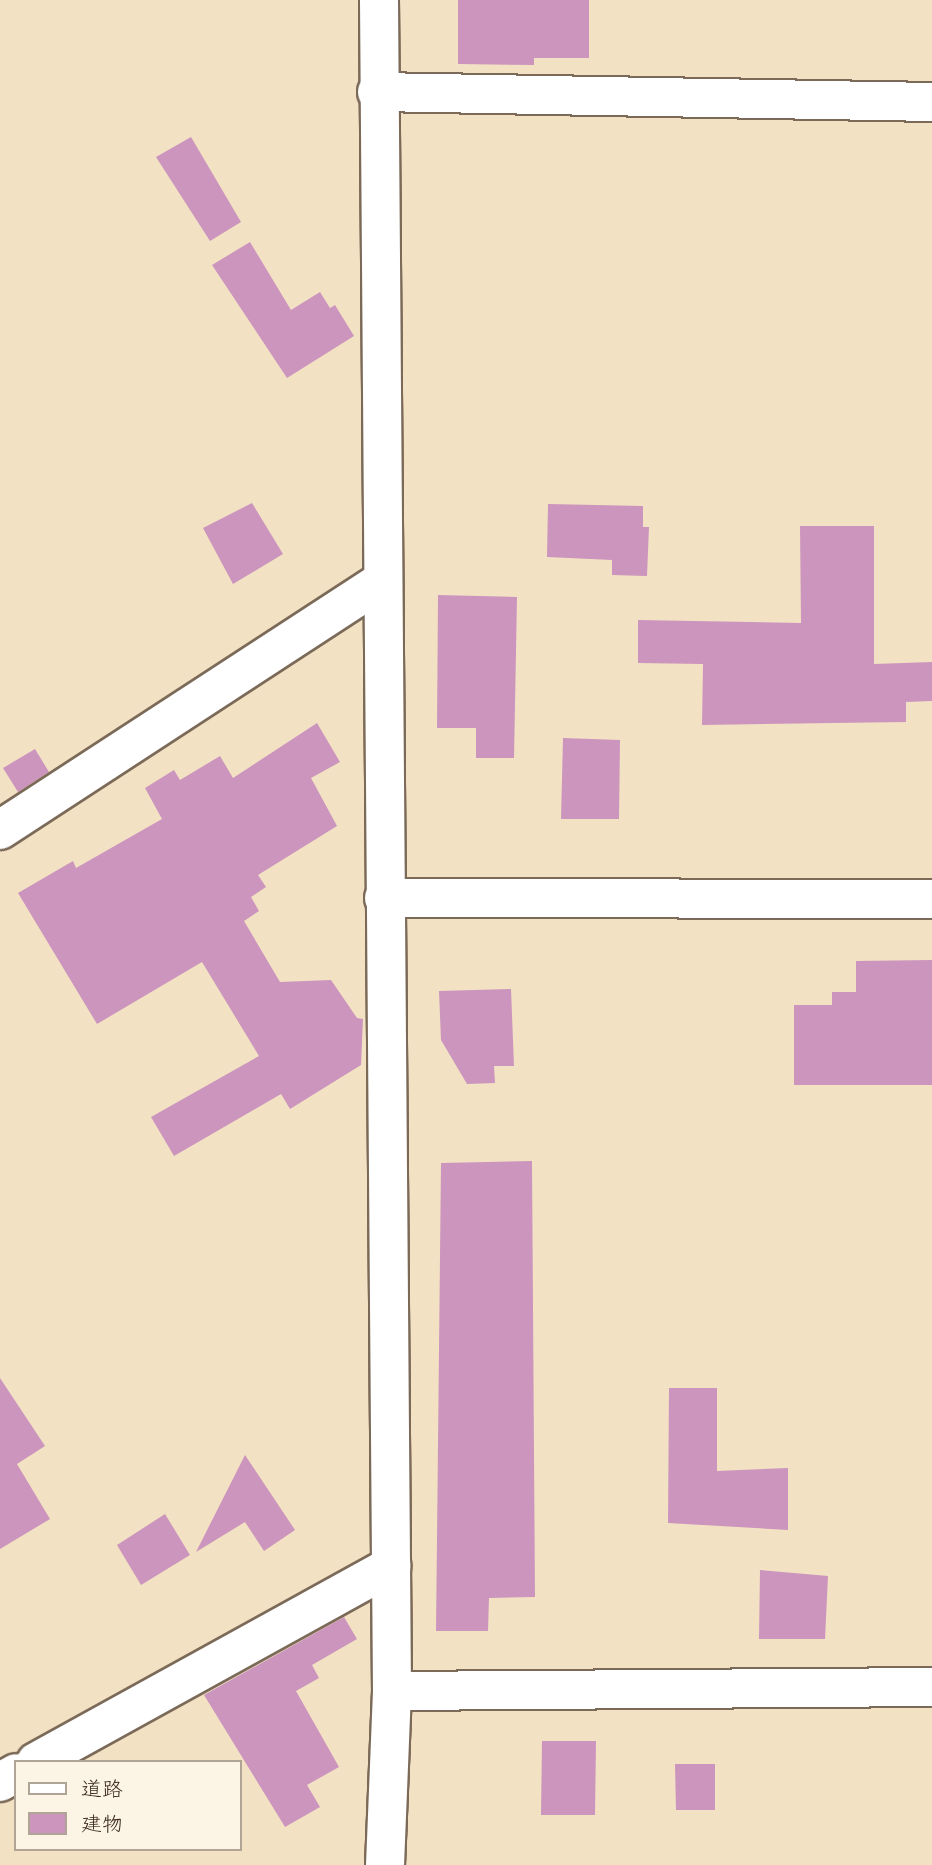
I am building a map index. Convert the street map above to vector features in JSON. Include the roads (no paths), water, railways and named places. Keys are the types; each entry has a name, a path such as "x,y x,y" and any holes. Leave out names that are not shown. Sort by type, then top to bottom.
{"street":[{"path":"379,0 377,92 392,1691 385,1865"},
{"path":"377,92 932,102"},
{"path":"0,830 382,582"},
{"path":"384,898 932,899"},
{"path":"41,1760 391,1566"},
{"path":"392,1691 932,1687"}]}
